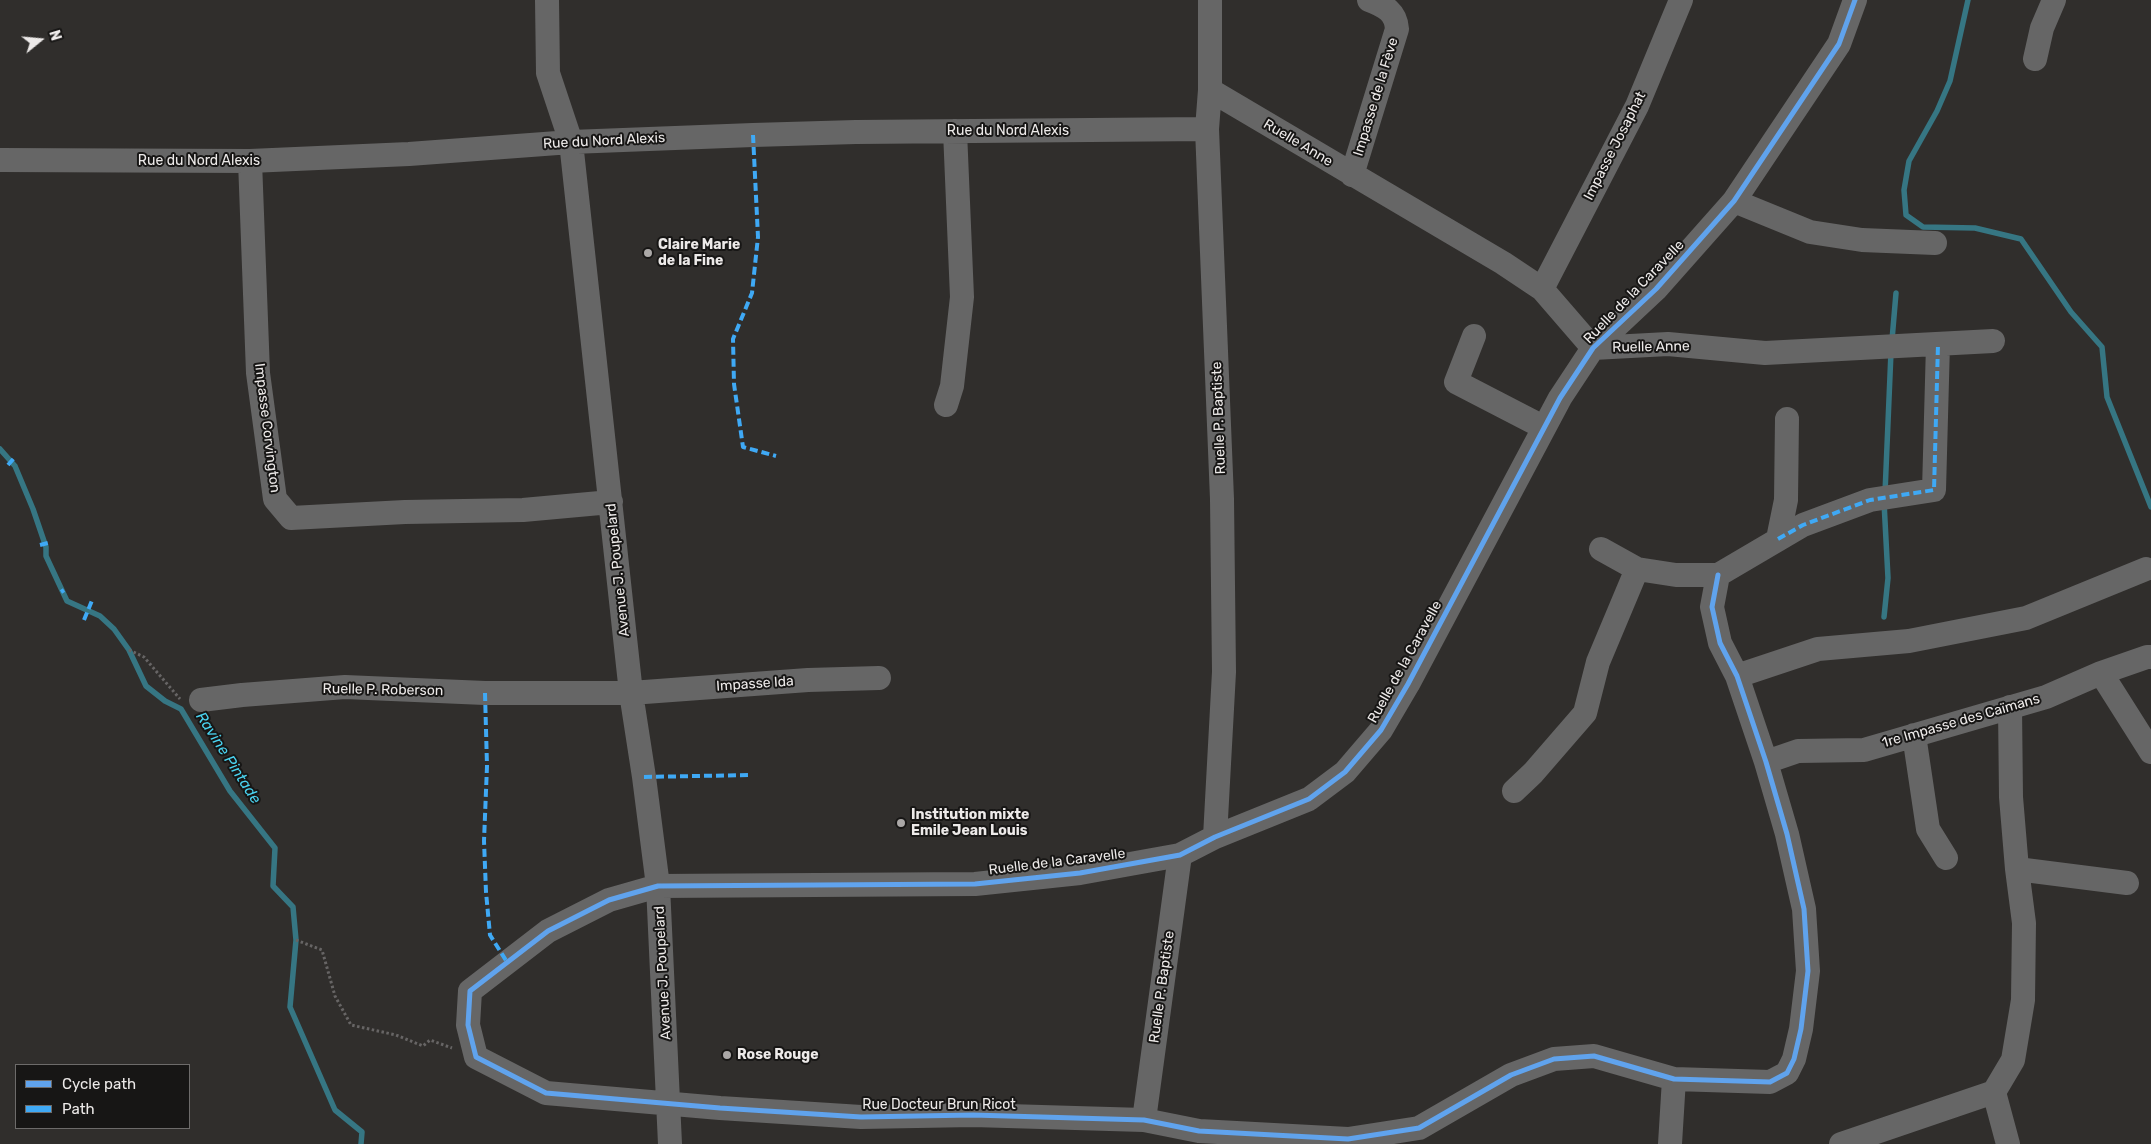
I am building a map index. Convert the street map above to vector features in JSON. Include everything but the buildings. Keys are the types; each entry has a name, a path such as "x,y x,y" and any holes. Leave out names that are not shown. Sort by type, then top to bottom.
{"street":[{"name":"Avenue J. Poupelard","path":"547,0 548,73 570,142 631,693 658,886 670,1144"},
{"name":"Ruelle P. Baptiste","path":"1210,0 1208,128 1222,518 1224,672 1215,837"},
{"name":"Impasse de la Fève","path":"1352,175 1397,30 1396,19 1390,11 1369,0"},
{"name":"Impasse Josaphat","path":"1542,289 1637,106 1681,0"},
{"name":"Ruelle de la Caravelle","path":"658,886 975,884 1080,873 1180,855 1215,837 1309,798 1345,772 1381,730 1408,684 1543,428 1593,348 1656,289 1734,201 1839,44 1855,0"},
{"path":"2034,59 2042,28 2054,0"},
{"name":"Ruelle Anne","path":"1210,90 1503,263 1542,289 1593,348 1668,344 1765,353 1993,342"},
{"name":"Rue du Nord Alexis","path":"0,160 250,161 409,154 570,142 955,131 1208,128"},
{"path":"946,405 952,386 962,297 955,131"},
{"name":"Impasse Corvington","path":"250,161 258,373 276,499 291,518 405,512 523,510 611,502"},
{"path":"1734,201 1810,232 1862,240 1935,243"},
{"path":"1474,336 1456,382 1543,428"},
{"path":"1601,549 1637,569 1676,575 1718,575 1803,525 1870,500 1934,490 1938,344"},
{"path":"1778,539 1786,500 1787,419"},
{"path":"1514,792 1585,713 1598,662 1637,569"},
{"path":"1737,676 1818,649 1909,641 2026,618 2146,569"},
{"name":"Rue Docteur Brun Ricot","path":"476,1057 546,1093 720,1108 861,1117 973,1115 1144,1120 1200,1138 1348,1139 1419,1128 1511,1075 1554,1059 1594,1056 1674,1079 1770,1082 1787,1073 1794,1059 1801,1029 1808,971 1804,909 1787,834 1766,762 1737,676 1720,643 1712,607 1718,575"},
{"name":"1re Impasse des Caïmans","path":"1766,762 1798,751 1864,750 2046,697 2101,673 2151,657"},
{"path":"2101,673 2151,752"},
{"name":"Impasse Ida","path":"631,693 808,680 879,678"},
{"name":"Ruelle P. Roberson","path":"201,700 345,687 485,693 631,693"},
{"path":"1841,1144 1880,1137 1994,1092 2013,1060 2023,1000 2024,923 2016,869 2011,797 2010,707"},
{"path":"1914,735 1928,829 1946,858"},
{"name":"Ruelle P. Baptiste","path":"1144,1120 1180,855"},
{"path":"2016,869 2127,883"},
{"path":"476,1057 468,1024 470,991 548,931 609,900 658,886"},
{"path":"1670,1144 1674,1079"},
{"path":"1994,1092 2008,1144"}],"path":[{"path":"129,650 144,657 184,704 201,700"},
{"path":"296,940 322,950 335,996 351,1025 396,1035 423,1046 430,1040 476,1057"}],"waterway":[{"path":"1968,0 1950,81 1937,111 1909,161 1904,190 1906,215 1923,227 1975,228 2021,239 2071,312 2102,347 2107,397 2151,507"},
{"path":"1892,340 1896,293"},
{"path":"1885,493 1891,352"},
{"name":"Ravine Pintade","path":"0,449 15,466 33,509 46,547 46,556 67,601 100,616 114,629 129,650 146,686 165,701 181,709 230,791 275,848 273,886 293,907 296,940 290,1007 335,1110 362,1132 361,1144"},
{"path":"1884,502 1888,578 1884,617"}],"marked path":[{"path":"753,135 758,237 752,293 733,339 734,384 743,447 776,456"},
{"path":"1778,539 1803,525 1870,500 1934,490 1938,344"},
{"path":"8,465 15,457"},
{"path":"40,545 48,543"},
{"path":"84,620 93,598"},
{"path":"485,693 487,766 484,841 486,892 490,935 507,962"},
{"path":"644,777 749,775"}],"cycle path":[{"path":"1718,575 1712,607 1720,643 1737,676 1766,762 1787,834 1804,909 1808,971 1801,1029 1794,1059 1787,1073 1770,1082 1674,1079 1594,1056 1554,1059 1511,1075 1419,1128 1348,1139 1199,1131 1144,1120 973,1115 861,1117 720,1108 546,1093 476,1057 468,1025 470,991 548,931 609,900 658,886 975,884 1080,873 1180,855 1215,837 1309,799 1345,772 1381,730 1408,684 1560,398 1593,348 1656,289 1734,201 1839,44 1855,0"}],"place":[{"name":"Claire Marie de la Fine","path":"648,253"},
{"name":"Institution mixte Emile Jean Louis","path":"901,823"},
{"name":"Rose Rouge","path":"727,1055"}]}
